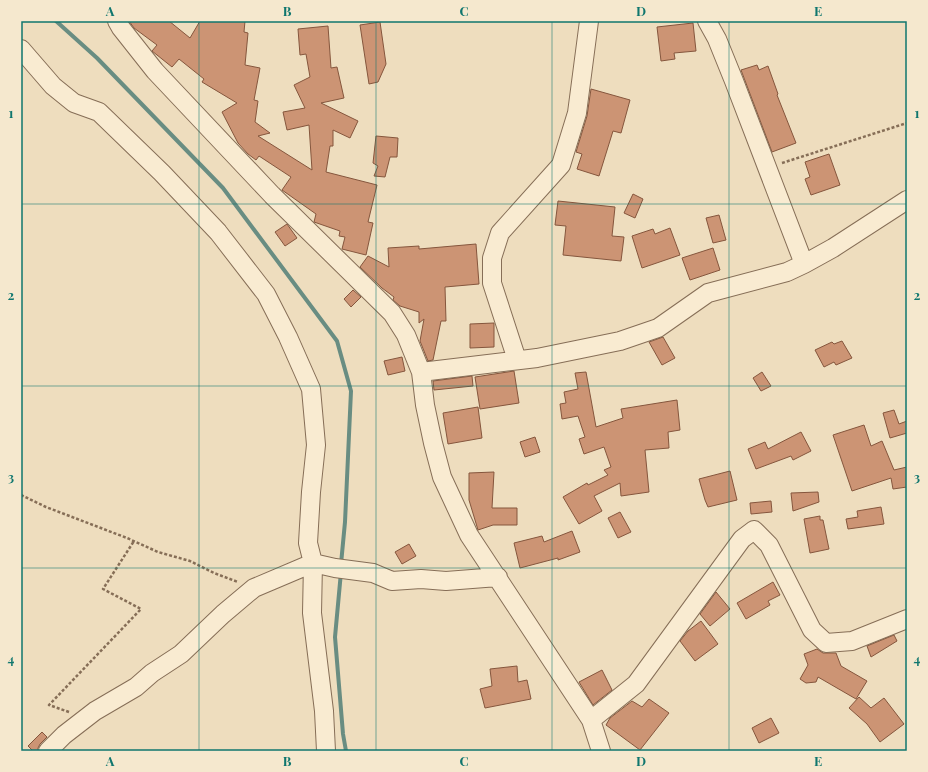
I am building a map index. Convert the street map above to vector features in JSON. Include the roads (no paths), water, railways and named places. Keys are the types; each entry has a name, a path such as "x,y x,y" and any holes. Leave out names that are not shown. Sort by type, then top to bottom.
{"street":[{"path":"117,21 155,71 204,124 272,195 392,313 406,335 421,372 432,443 442,477 469,535 591,720 601,751"},
{"path":"517,360 492,283 492,258 500,233 561,164 577,113 588,21"},
{"path":"707,21 717,39 768,167 804,264"},
{"path":"21,49 53,86 74,103 99,112 162,173 218,232 266,294 288,337 311,388 316,445 308,543 313,563 312,613 324,711 326,751"},
{"path":"421,372 537,358 620,341 658,328 708,293 787,272 804,264 833,248 907,200"},
{"path":"591,720 636,684 742,539 754,530 769,545 812,630 826,643 852,640 907,619"},
{"path":"48,751 64,735 94,711 136,687 152,673 181,654 223,614 254,588 313,563 373,573 392,581 421,579 446,582 498,578"}],"waterway":[{"path":"56,21 97,58 223,188 337,341 351,391 345,522 341,564"},
{"path":"341,572 335,637 343,734 346,751"}]}
